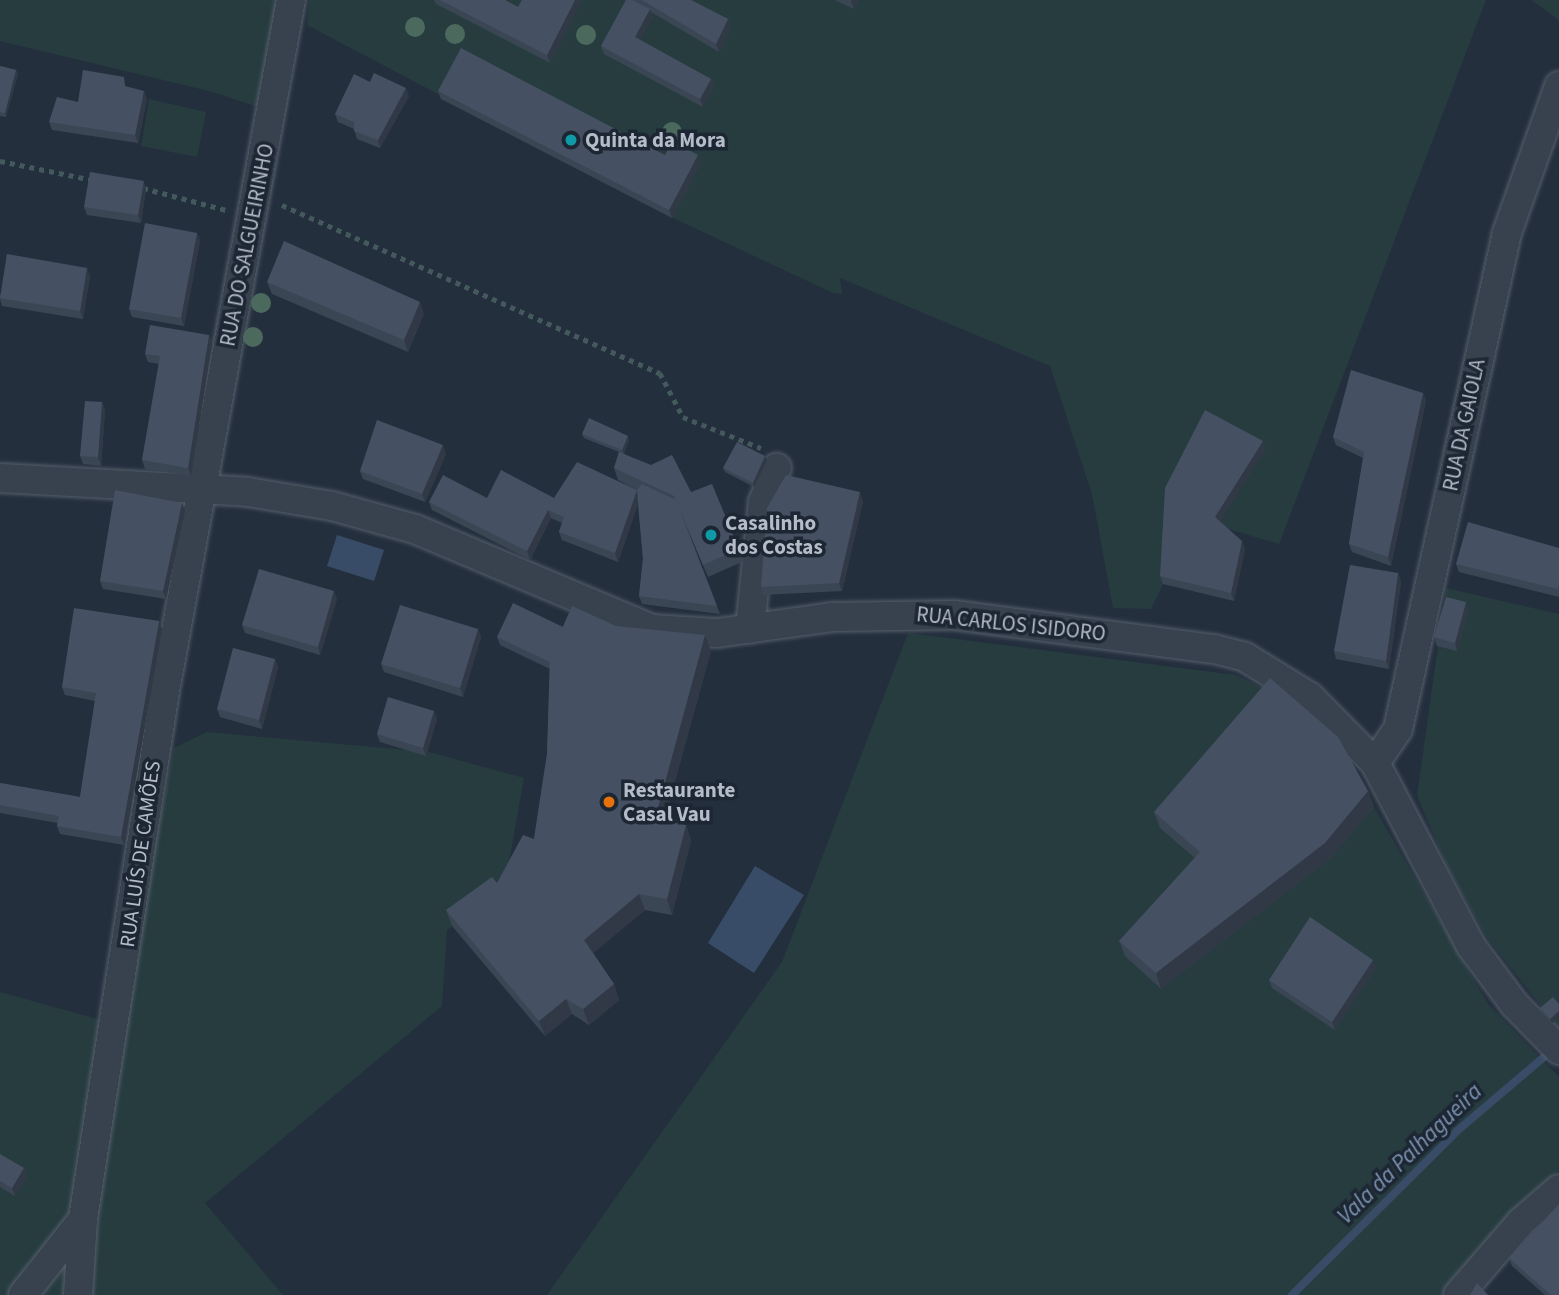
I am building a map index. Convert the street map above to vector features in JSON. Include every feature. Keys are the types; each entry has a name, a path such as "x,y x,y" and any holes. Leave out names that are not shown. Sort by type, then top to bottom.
{"street":[{"name":"RUA DO SALGUEIRINHO","path":"203,490 291,0"},
{"name":"RUA DA GAIOLA","path":"1375,763 1398,729 1507,233 1559,86"},
{"path":"750,629 763,502 777,468"},
{"name":"RUA CARLOS ISIDORO","path":"0,478 290,498 384,519 652,629 717,634 846,616 954,615 1214,649 1245,657 1289,680 1335,718 1375,763 1471,946 1551,1042"},
{"name":"RUA LUÍS DE CAMÕES","path":"78,1295 83,1219 164,691 203,490"},
{"path":"1458,1295 1521,1222 1559,1189"},
{"path":"23,1295 83,1219"}],"path":[{"path":"0,162 106,182"},
{"path":"133,187 253,205 660,373 683,417 771,451 777,468"}],"green space":[{"path":"0,0 291,0 272,112 213,92 0,41"},
{"path":"309,0 1486,0 1279,544 1218,526 1265,450 1162,547 1163,584 1151,609 1113,608 1092,494 1050,366 840,278 842,294 833,293 671,217 307,25"},
{"path":"1531,0 1559,0 1559,20"},
{"path":"149,99 206,112 197,157 141,146"},
{"path":"1446,588 1559,614 1559,1029 1485,935 1447,866 1417,796"},
{"path":"908,633 1236,675 1275,694 1374,807 1488,1004 1559,1077 1559,1170 1453,1295 547,1295 782,962"},
{"path":"149,689 165,691 91,1176 174,748 207,732 429,752 524,778 504,890 447,930 442,1006 205,1203 283,1295 0,1295 0,992 101,1020"}],"water":[{"path":"337,535 384,550 374,581 327,566"},
{"path":"755,866 804,895 754,973 708,943"}],"building":[{"path":"440,0 505,0 518,7 522,0 575,0 547,55"},
{"path":"626,0 632,0 650,9 635,37 711,79 700,99 601,46"},
{"path":"642,0 691,0 728,19 716,44"},
{"name":"Quinta da Mora","path":"461,48 665,155 672,141 698,155 669,210 438,91"},
{"path":"0,66 16,70 5,113 0,112"},
{"path":"83,70 124,77 125,86 144,91 135,135 49,122 57,97 78,102"},
{"path":"374,73 406,88 378,140 354,131 354,122 335,114 354,74 370,82"},
{"path":"90,172 144,181 138,215 84,207"},
{"path":"145,223 197,233 181,318 129,309"},
{"path":"284,241 420,302 404,340 267,282"},
{"path":"7,254 87,268 80,311 0,298"},
{"path":"150,325 209,335 188,468 142,460 160,356 145,354"},
{"path":"1351,370 1423,393 1388,557 1349,544 1364,452 1333,437"},
{"path":"85,401 102,402 98,457 80,456"},
{"path":"1205,410 1263,441 1215,517 1242,541 1231,593 1160,576 1165,488"},
{"path":"589,418 628,436 622,450 582,434"},
{"path":"377,420 443,445 422,494 360,471"},
{"path":"737,442 765,456 753,483 723,468"},
{"name":"Casalinho dos Costas","path":"619,452 651,465 672,455 691,492 712,484 739,549 703,565 674,496 614,468"},
{"path":"577,462 637,490 615,553 559,532 564,517 548,510 527,551 429,502 443,475 487,498 501,470 554,498"},
{"path":"786,475 860,492 839,583 761,587 767,508"},
{"path":"642,484 676,500 717,606 639,596 643,559 637,490"},
{"path":"115,490 182,503 163,591 100,581"},
{"path":"1468,522 1559,548 1558,589 1456,564"},
{"path":"1350,565 1398,573 1386,661 1334,651"},
{"path":"259,569 334,591 318,647 242,625"},
{"path":"1446,597 1466,602 1455,643 1434,637"},
{"path":"513,603 563,627 550,662 497,637"},
{"path":"400,605 478,629 460,688 381,664"},
{"name":"Restaurante Casal Vau","path":"572,606 616,626 705,635 655,819 686,825 667,899 639,894 584,940 614,984 583,1009 566,999 539,1021 446,910 492,877 497,883 523,835 534,839 547,754 550,656"},
{"path":"74,608 159,621 121,837 57,826 59,816 0,805 0,783 80,797 96,693 62,687"},
{"path":"233,648 275,659 259,720 217,709"},
{"path":"1270,678 1338,737 1368,791 1325,843 1156,973 1119,941 1200,852 1154,812"},
{"path":"388,697 434,711 423,748 377,734"},
{"path":"1310,917 1373,960 1332,1022 1269,980"},
{"path":"1553,997 1559,1004 1559,1011 1550,1019 1540,1008"},
{"path":"0,1154 24,1168 12,1188 0,1181"},
{"path":"1559,1204 1559,1295 1551,1295 1509,1258"},
{"path":"1477,1283 1488,1295 1470,1295"}],"waterway":[{"name":"Vala da Palhagueira","path":"1292,1295 1457,1131 1551,1051"}],"place":[{"name":"Quinta da Mora","path":"571,140"},
{"name":"Casalinho dos Costas","path":"711,535"},
{"name":"Restaurante Casal Vau","path":"609,802"}]}
